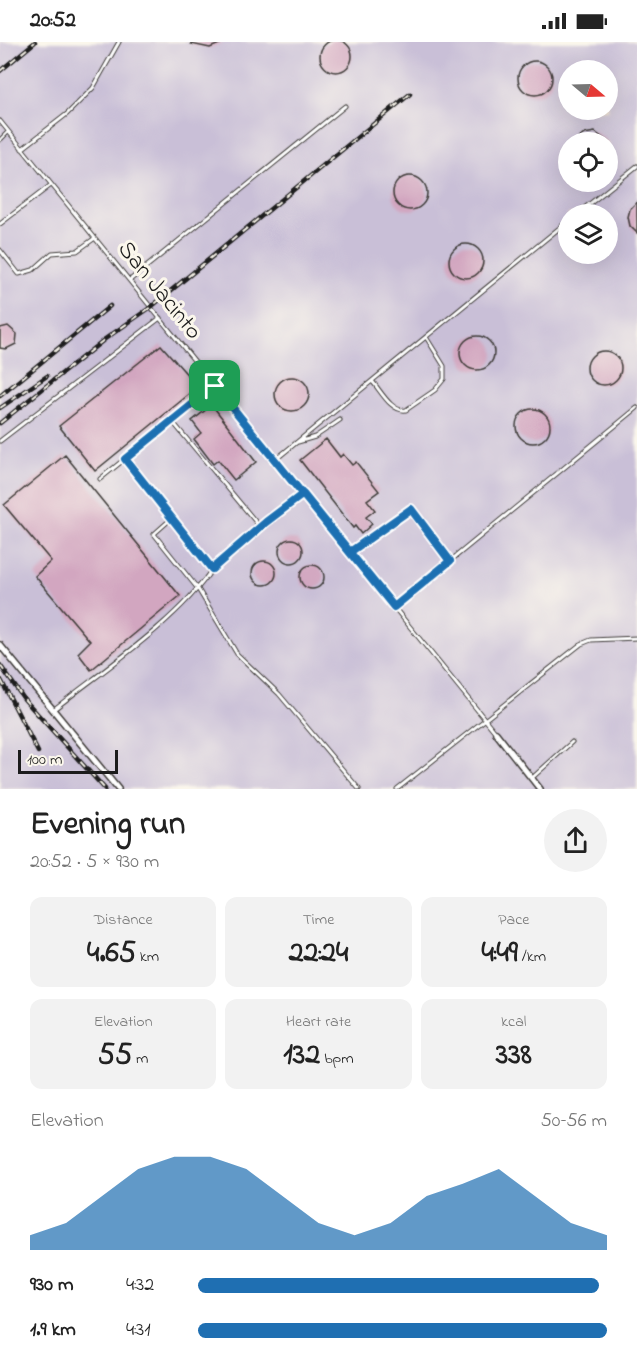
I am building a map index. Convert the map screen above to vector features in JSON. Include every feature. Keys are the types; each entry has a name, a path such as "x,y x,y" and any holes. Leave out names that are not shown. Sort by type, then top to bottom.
{"street":[{"path":"0,645 118,789"},
{"path":"496,733 540,789"}],"lane":[{"path":"22,149 67,114 93,88 119,42"},
{"path":"130,280 345,106"},
{"name":"San Jacinto","path":"0,121 496,733"},
{"path":"0,140 8,132"},
{"path":"590,204 637,166"},
{"path":"0,224 51,184"},
{"path":"275,460 558,229"},
{"path":"0,250 19,274 26,274 52,253 77,251 95,238"},
{"path":"0,441 160,318"},
{"path":"372,381 400,411 406,410 435,390 444,379 444,366 426,337"},
{"path":"100,479 215,386"},
{"path":"394,607 637,408"},
{"path":"296,443 315,437 340,420"},
{"path":"172,421 260,527"},
{"path":"125,459 212,569"},
{"path":"53,710 178,610 198,589 212,569 260,527 303,494"},
{"path":"350,552 411,509 450,561"},
{"path":"172,518 154,534 198,589 237,654 279,694 359,789"},
{"path":"397,789 484,718 498,710 581,644 591,640 637,638"},
{"path":"532,778 572,742"}],"shaded area":[{"path":"0,42 637,42 637,789 0,789"}],"building":[{"path":"336,40 348,44 352,56 348,68 336,72 324,68 320,56 324,44"},
{"path":"191,42 224,42 210,48 191,44"},
{"path":"535,61 547,66 552,78 547,90 535,95 523,90 518,78 523,66"},
{"path":"410,176 422,181 427,193 422,205 410,210 398,205 393,193 398,181"},
{"path":"637,202 637,233 630,226 628,217 630,209"},
{"path":"466,244 478,249 483,261 478,273 466,278 454,273 449,261 454,249"},
{"path":"8,326 17,334 16,344 6,349 0,348 0,328"},
{"path":"477,336 489,341 494,353 489,365 477,370 465,365 460,353 465,341"},
{"path":"161,345 198,387 95,471 59,426"},
{"path":"604,351 616,356 621,368 616,380 604,385 592,380 587,368 592,356"},
{"path":"292,377 304,382 309,394 304,406 292,411 280,406 275,394 280,382"},
{"path":"212,405 256,462 234,480 218,460 213,464 194,439 201,433 192,421"},
{"path":"533,409 545,414 550,426 545,438 533,443 521,438 516,426 521,414"},
{"path":"326,439 340,457 343,454 352,465 356,462 379,491 367,500 375,510 366,517 372,524 361,534 355,526 353,528 300,460"},
{"path":"65,455 180,596 91,670 78,653 90,641 35,576 51,561 4,505"},
{"path":"291,539 296,540 302,546 302,556 296,562 291,563 286,562 280,556 279,551 280,546 286,540"},
{"path":"264,561 269,562 275,568 275,578 269,584 264,585 259,584 253,578 252,573 253,568 259,562"},
{"path":"312,565 317,566 323,572 323,582 317,588 312,589 307,588 301,582 300,577 301,572 307,566"}],"railway":[{"path":"0,71 35,42"},
{"path":"0,423 105,339 151,307 410,94"},
{"path":"0,396 110,306"},
{"path":"0,408 47,376"},
{"path":"0,665 24,699 105,789"},
{"path":"1,680 38,752"}],"route":[{"path":"215,386 125,459 212,569 266,522 303,494 350,552 411,509 450,561 394,607 350,552 303,494 278,464 215,386"}]}
